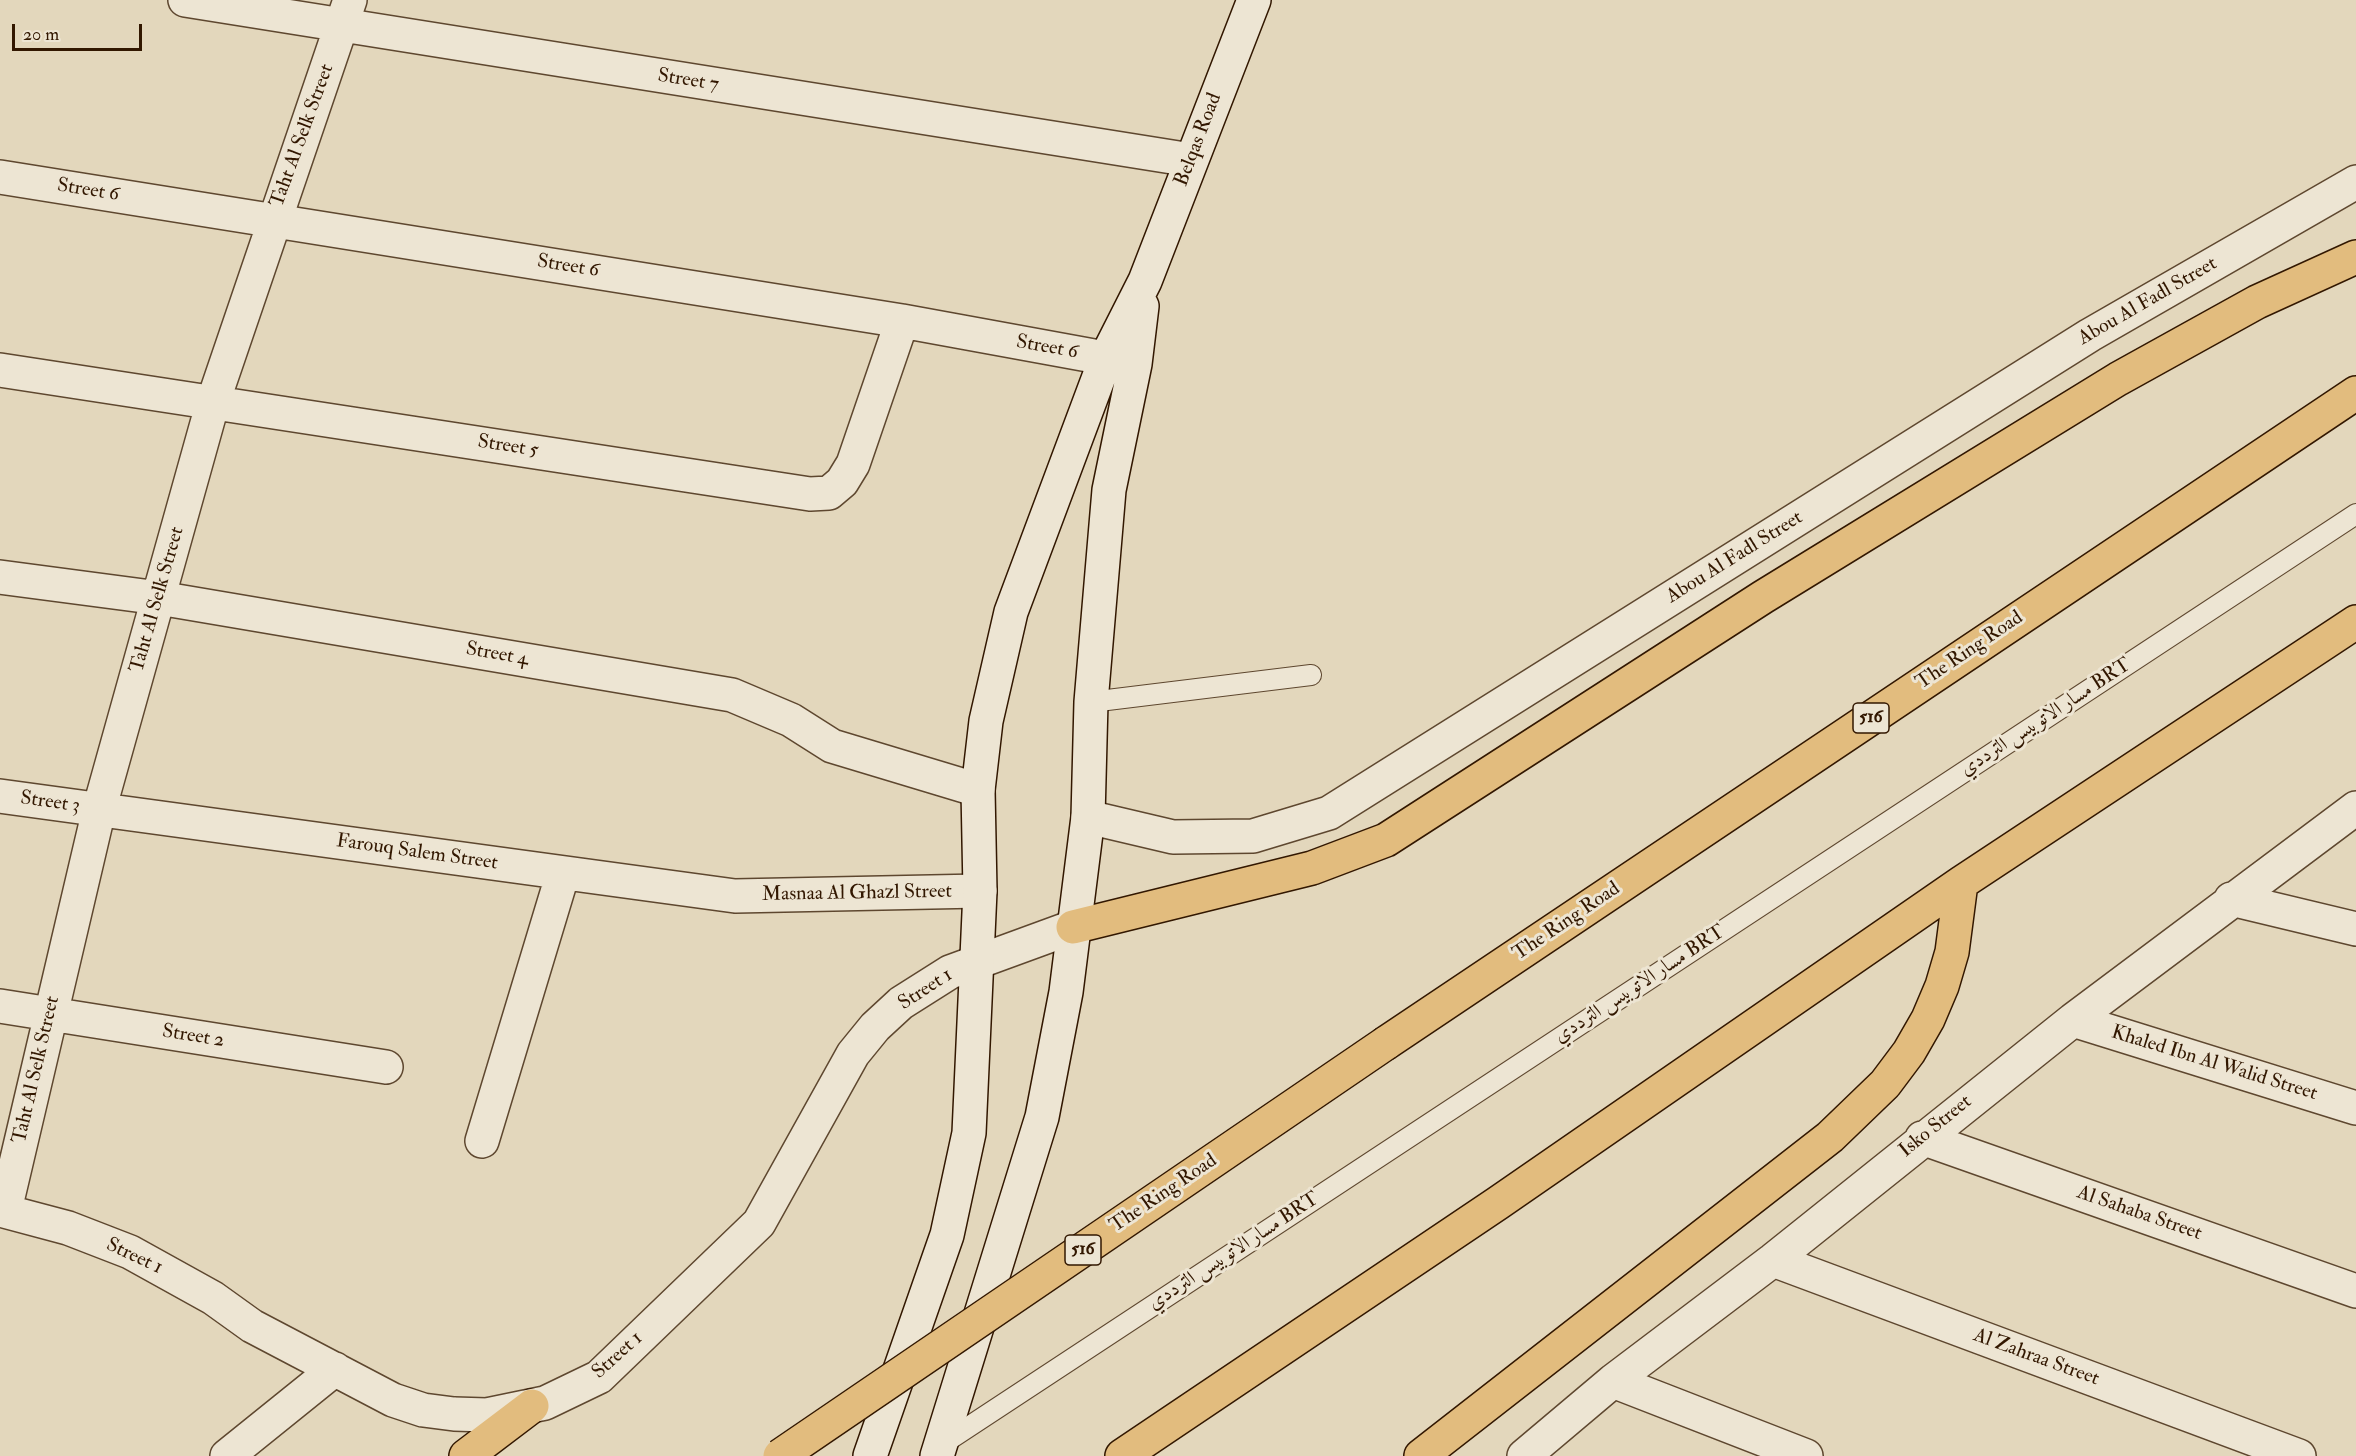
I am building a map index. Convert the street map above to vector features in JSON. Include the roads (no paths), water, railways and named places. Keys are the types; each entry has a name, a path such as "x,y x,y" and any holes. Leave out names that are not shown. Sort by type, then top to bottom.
{"highway":[{"path":"1073,927 1312,868 1386,840 1763,597 2118,379 2257,302 2356,257"},
{"name":"The Ring Road","path":"780,1456 1386,1043 2356,393"},
{"path":"1122,1456 1498,1203 1961,883 2356,622"},
{"path":"1420,1456 1859,1112 1885,1084 1928,1019 1952,952 1961,883"},
{"path":"466,1456 532,1406"}],"street":[{"name":"Street 7","path":"185,0 346,13 1191,160"},
{"name":"Belqas Road","path":"1120,361 1145,281 1254,0"},
{"name":"Taht Al Selk Street","path":"2,1210 99,810 213,402 273,220 346,13"},
{"name":"Street 6","path":"0,177 902,321 1120,361"},
{"name":"Abou Al Fadl Street","path":"1088,817 1173,837 1253,836 1329,813 2090,335 2356,182"},
{"name":"Street 5","path":"0,370 810,494 829,493 842,482 853,464 902,321"},
{"path":"937,1456 1042,1117 1066,992 1088,817 1091,702 1120,361"},
{"path":"870,1456 947,1235 969,1133 980,891 978,790 986,722 1011,612 1120,361"},
{"name":"Street 4","path":"0,577 159,598 732,695 791,720 832,746 978,790"},
{"name":"Street 3","path":"0,796 99,810"},
{"name":"Isko Street","path":"1524,1456 1613,1381 1773,1260 1922,1138 2073,1020 2231,899 2356,808"},
{"name":"Farouq Salem Street","path":"99,810 735,896"},
{"path":"482,1141 563,873"},
{"name":"Masnaa Al Ghazl Street","path":"735,896 980,891"},
{"path":"2231,899 2356,930"},
{"name":"Street 1","path":"2,1210 68,1228 130,1252 213,1298 252,1326 335,1369 363,1387 423,1410 487,1415 532,1406 572,1392 598,1377 759,1223 835,1084 853,1054 875,1027 924,987 976,961 1073,927"},
{"name":"Street 2","path":"0,1006 386,1067"},
{"name":"Khaled Ibn Al Walid Street","path":"2073,1020 2356,1108"},
{"name":"Al Sahaba Street","path":"1922,1138 2356,1291"},
{"name":"Al Zahraa Street","path":"1773,1260 2299,1456"},
{"path":"227,1456 335,1369"},
{"path":"1613,1381 1806,1456"}],"lane":[{"name":"مسار الاتوبيس الترددي BRT","path":"924,1456 2356,514"},
{"path":"1091,702 1311,675"}]}
